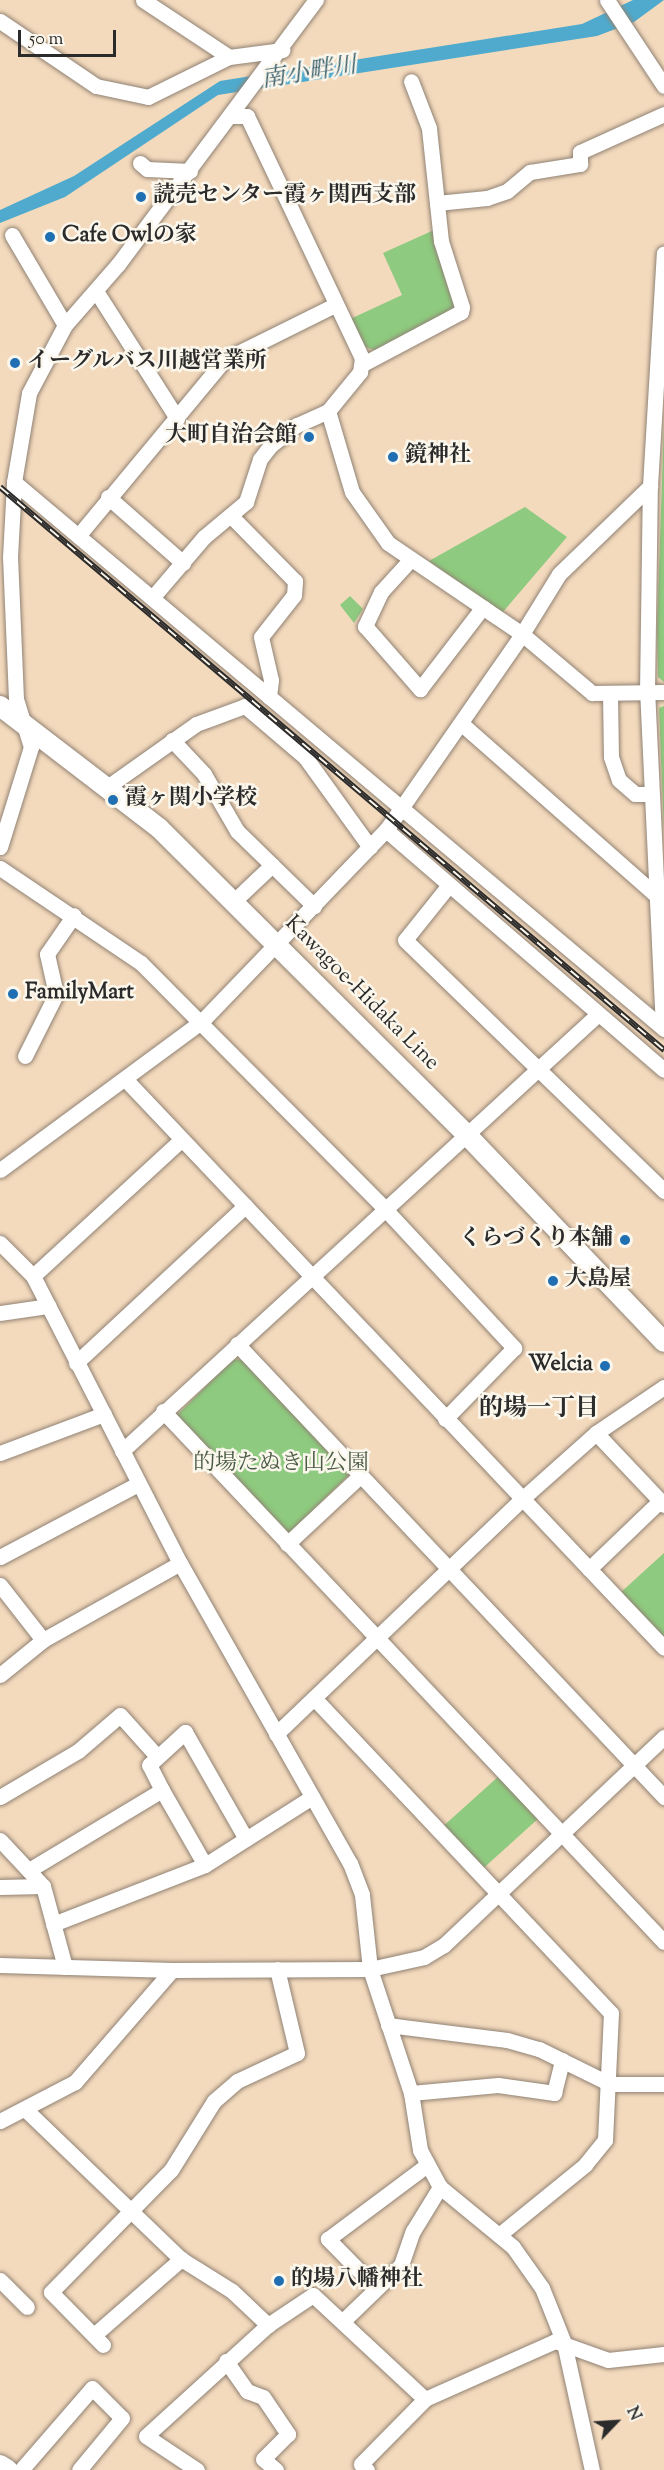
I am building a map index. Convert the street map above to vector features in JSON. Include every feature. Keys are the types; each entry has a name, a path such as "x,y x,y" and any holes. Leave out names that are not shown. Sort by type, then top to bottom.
{"main road":[{"name":"Kawagoe-Hidaka Line","path":"0,706 110,785 235,900 466,1134 664,1342"},
{"path":"0,2465 8,2470"}],"street":[{"path":"143,0 229,57"},
{"path":"0,847 6,812 31,747 16,699 12,614 14,482 29,393 65,325 96,291 190,171 279,54 316,0"},
{"path":"607,0 630,31 664,86"},
{"path":"0,21 96,86 147,97 229,57 279,54"},
{"path":"152,598 204,537 232,517 251,494 260,459 271,446 297,425 328,411 363,364 461,312 437,203 429,128 411,81"},
{"path":"234,113 247,116 363,364"},
{"path":"437,203 487,198 507,191 530,172 580,164 580,152 664,114"},
{"path":"140,163 147,169 190,171"},
{"path":"12,236 65,325"},
{"path":"664,253 661,344 650,486 647,692 655,894 664,1028"},
{"path":"96,291 177,418"},
{"path":"78,536 108,497 224,360 334,305"},
{"path":"328,411 344,471 367,520 411,559 522,634 592,693 663,692"},
{"path":"14,482 664,1028"},
{"path":"0,1170 126,1080 202,1021 314,906 386,830 402,809 463,725 559,574 650,486"},
{"path":"108,497 183,563"},
{"path":"232,517 295,581 294,595 261,637 271,680 269,697"},
{"path":"411,559 381,592 365,626 420,689 483,607"},
{"path":"610,694 612,757 619,780 635,794 650,794"},
{"path":"110,785 172,740 245,706 305,757 370,847"},
{"path":"463,725 655,894"},
{"path":"172,740 204,774 237,831 314,906"},
{"path":"386,830 664,1070"},
{"path":"235,900 272,865"},
{"path":"0,868 74,915 141,963 202,1021 385,1209 514,1348 445,1419"},
{"path":"449,885 405,940 664,1191"},
{"path":"24,1056 56,994 47,954 74,915"},
{"path":"122,1451 598,1014"},
{"path":"126,1080 664,1648"},
{"path":"33,1276 182,1139"},
{"path":"76,1363 245,1206"},
{"path":"0,1244 33,1276 138,1484 312,1797 362,1895 370,1969 411,2093 427,2165 441,2187 500,2234 542,2288 564,2343 592,2470"},
{"path":"0,1313 48,1306"},
{"path":"237,1344 664,1797"},
{"path":"276,1734 523,1498 596,1433 664,1387"},
{"path":"163,1411 664,1942"},
{"path":"0,1453 104,1414"},
{"path":"589,1569 662,1503 596,1433"},
{"path":"287,1544 360,1476"},
{"path":"0,1557 138,1484"},
{"path":"0,1675 43,1640 180,1563"},
{"path":"0,1585 43,1640"},
{"path":"314,1698 611,2013 610,2084 605,2139 585,2165 500,2234"},
{"path":"0,1797 78,1751 120,1715 155,1754"},
{"path":"205,1865 149,1765 155,1754 185,1732 246,1839"},
{"path":"0,1965 172,1970 370,1969 424,1957 499,1894 664,1737"},
{"path":"29,1870 162,1790"},
{"path":"53,1924 205,1865 312,1797"},
{"path":"0,1840 43,1887 65,1967"},
{"path":"0,1887 43,1887"},
{"path":"182,2259 99,2340 51,2292 171,2170 225,2090 297,2053 277,1969"},
{"path":"0,2121 27,2110 85,2073 172,1970"},
{"path":"387,2025 507,2040 562,2060 610,2084 664,2084"},
{"path":"411,2093 498,2085 554,2094 562,2060"},
{"path":"27,2110 182,2259 232,2291 268,2325"},
{"path":"376,2288 328,2239 427,2165"},
{"path":"344,2320 401,2265 413,2231 441,2187"},
{"path":"0,2280 27,2307"},
{"path":"197,2470 146,2436 225,2361 268,2325 313,2295 344,2320 425,2399"},
{"path":"367,2470 361,2464 425,2399 555,2341 608,2360 664,2354"},
{"path":"225,2361 248,2391 262,2397 288,2434 263,2459 276,2470"},
{"path":"21,2470 92,2388 122,2418 79,2470"}],"green space":[{"path":"434,230 455,306 449,315 377,351 362,346 348,320 402,295 383,253"},
{"path":"664,423 664,682 658,677 657,630"},
{"path":"525,507 567,537 502,613 429,561"},
{"path":"350,596 363,609 354,623 340,605"},
{"path":"664,706 664,831 659,708"},
{"name":"的場たぬき山公園","path":"233,1359 242,1360 350,1474 286,1536 176,1416"},
{"path":"664,1553 664,1640 620,1593"},
{"path":"499,1776 538,1819 481,1870 443,1827"}],"water":[{"name":"南小畔川","path":"633,0 664,0 634,22 597,36 218,95 65,197 0,223 0,210 74,176 220,81 582,24"}],"railway":[{"path":"0,487 664,1050"}],"place":[{"name":"読売センター霞ヶ関西支部","path":"141,197"},
{"name":"Cafe Owlの家","path":"50,237"},
{"name":"イーグルバス川越営業所","path":"15,363"},
{"name":"大町自治会館","path":"309,437"},
{"name":"鏡神社","path":"393,457"},
{"name":"霞ヶ関小学校","path":"113,800"},
{"name":"FamilyMart","path":"13,994"},
{"name":"くらづくり本舗","path":"625,1240"},
{"name":"大島屋","path":"553,1281"},
{"name":"Welcia","path":"605,1366"},
{"name":"的場八幡神社","path":"279,2281"}],"district":[{"name":"的場一丁目","path":"539,1410"}]}
